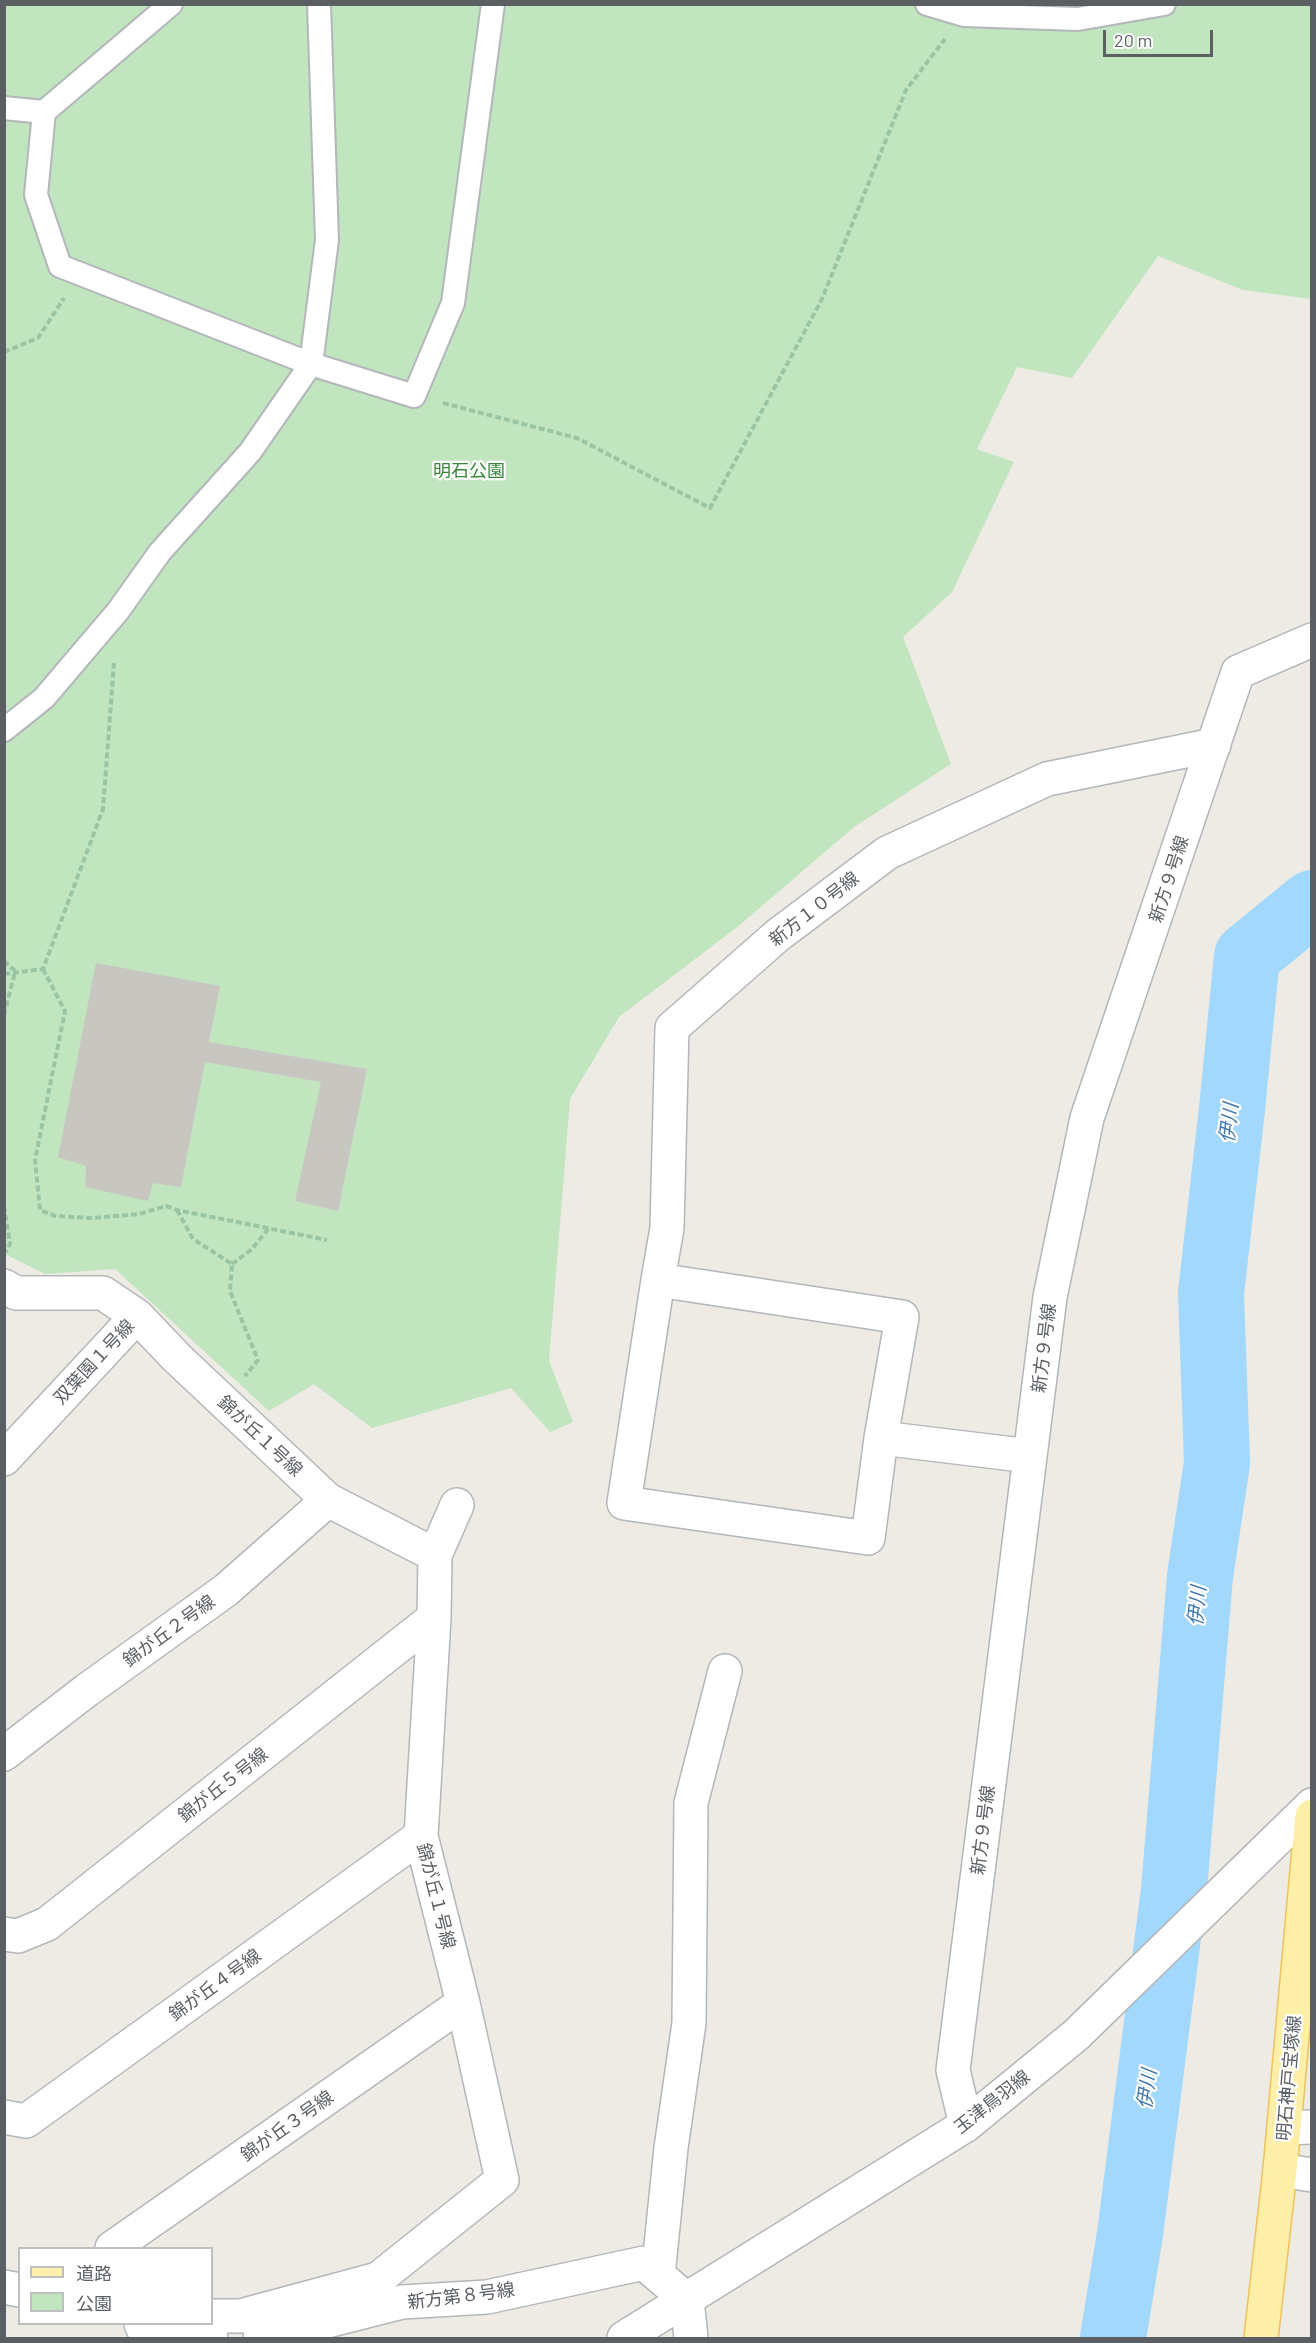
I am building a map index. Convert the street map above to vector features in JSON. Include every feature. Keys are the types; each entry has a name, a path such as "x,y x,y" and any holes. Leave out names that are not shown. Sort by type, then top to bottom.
{"main road":[{"name":"明石神戸宝塚線","path":"1261,2338 1296,2173 1311,1816"}],"street":[{"name":"新方９号線","path":"966,2125 953,2070 1050,1297 1087,1118 1238,672 1311,640"},
{"name":"新方１０号線","path":"881,1438 868,1538 624,1503 667,1228 672,1028 778,935 887,853 1047,779 1214,745"},
{"path":"658,1280 902,1317 881,1438 1030,1456"},
{"name":"双葉園１号線","path":"4,1286 16,1293 103,1293 137,1316 4,1458"},
{"name":"錦が丘１号線","path":"137,1316 177,1358 328,1500 435,1556 434,1618 421,1836 463,2003 502,2180 378,2279 241,2316 213,2316"},
{"name":"錦が丘２号線","path":"4,1754 87,1690 226,1590 328,1500"},
{"path":"435,1556 457,1505"},
{"name":"錦が丘５号線","path":"4,1934 18,1936 47,1924 434,1618"},
{"path":"658,2275 671,2148 689,2023 691,1803 725,1671"},
{"name":"玉津鳥羽線","path":"624,2338 966,2125 1076,2035 1311,1804"},
{"name":"錦が丘４号線","path":"4,2117 26,2121 421,1836"},
{"name":"錦が丘３号線","path":"113,2247 463,2003"},
{"name":"新方第８号線","path":"260,2338 402,2302 487,2297 644,2263 687,2300"},
{"path":"687,2300 691,2338"},
{"path":"142,2325 145,2332 211,2338"}],"lane":[{"path":"171,4 44,112 36,195 60,266 310,364 414,396 453,303 494,4"},
{"path":"4,730 44,698 118,611 160,552 250,452 310,364 327,240 319,4"},
{"path":"927,4 963,15 1078,19 1164,4"},
{"path":"4,108 44,112"}],"path":[{"path":"414,396 577,438 710,508 822,299 906,90 963,15"},
{"path":"4,352 38,338 78,274"},
{"path":"118,611 103,809 43,969 65,1011 35,1160 40,1210 56,1216 92,1218 139,1214 166,1206 327,1240"},
{"path":"4,961 15,971"},
{"path":"4,974 43,969"},
{"path":"4,1014 15,971"},
{"path":"4,1206 10,1244"},
{"path":"177,1210 193,1239 232,1264"},
{"path":"258,1360 230,1291 232,1264 252,1249 269,1228"}],"green space":[{"name":"明石公園","path":"5,5 1311,5 1311,299 1243,290 1158,256 1072,378 1017,367 977,449 1014,462 952,592 903,637 951,764 854,827 741,924 619,1017 570,1099 549,1361 573,1422 550,1432 511,1388 372,1428 314,1384 269,1411 115,1269 45,1274 5,1254"}],"building":[{"path":"96,963 220,986 209,1042 367,1069 338,1211 295,1201 321,1082 205,1062 181,1187 153,1183 148,1201 85,1187 86,1166 58,1157"}],"waterway":[{"name":"伊川","path":"1113,2338 1130,2234 1174,1890 1200,1576 1217,1463 1211,1293 1247,956 1312,903"}]}
